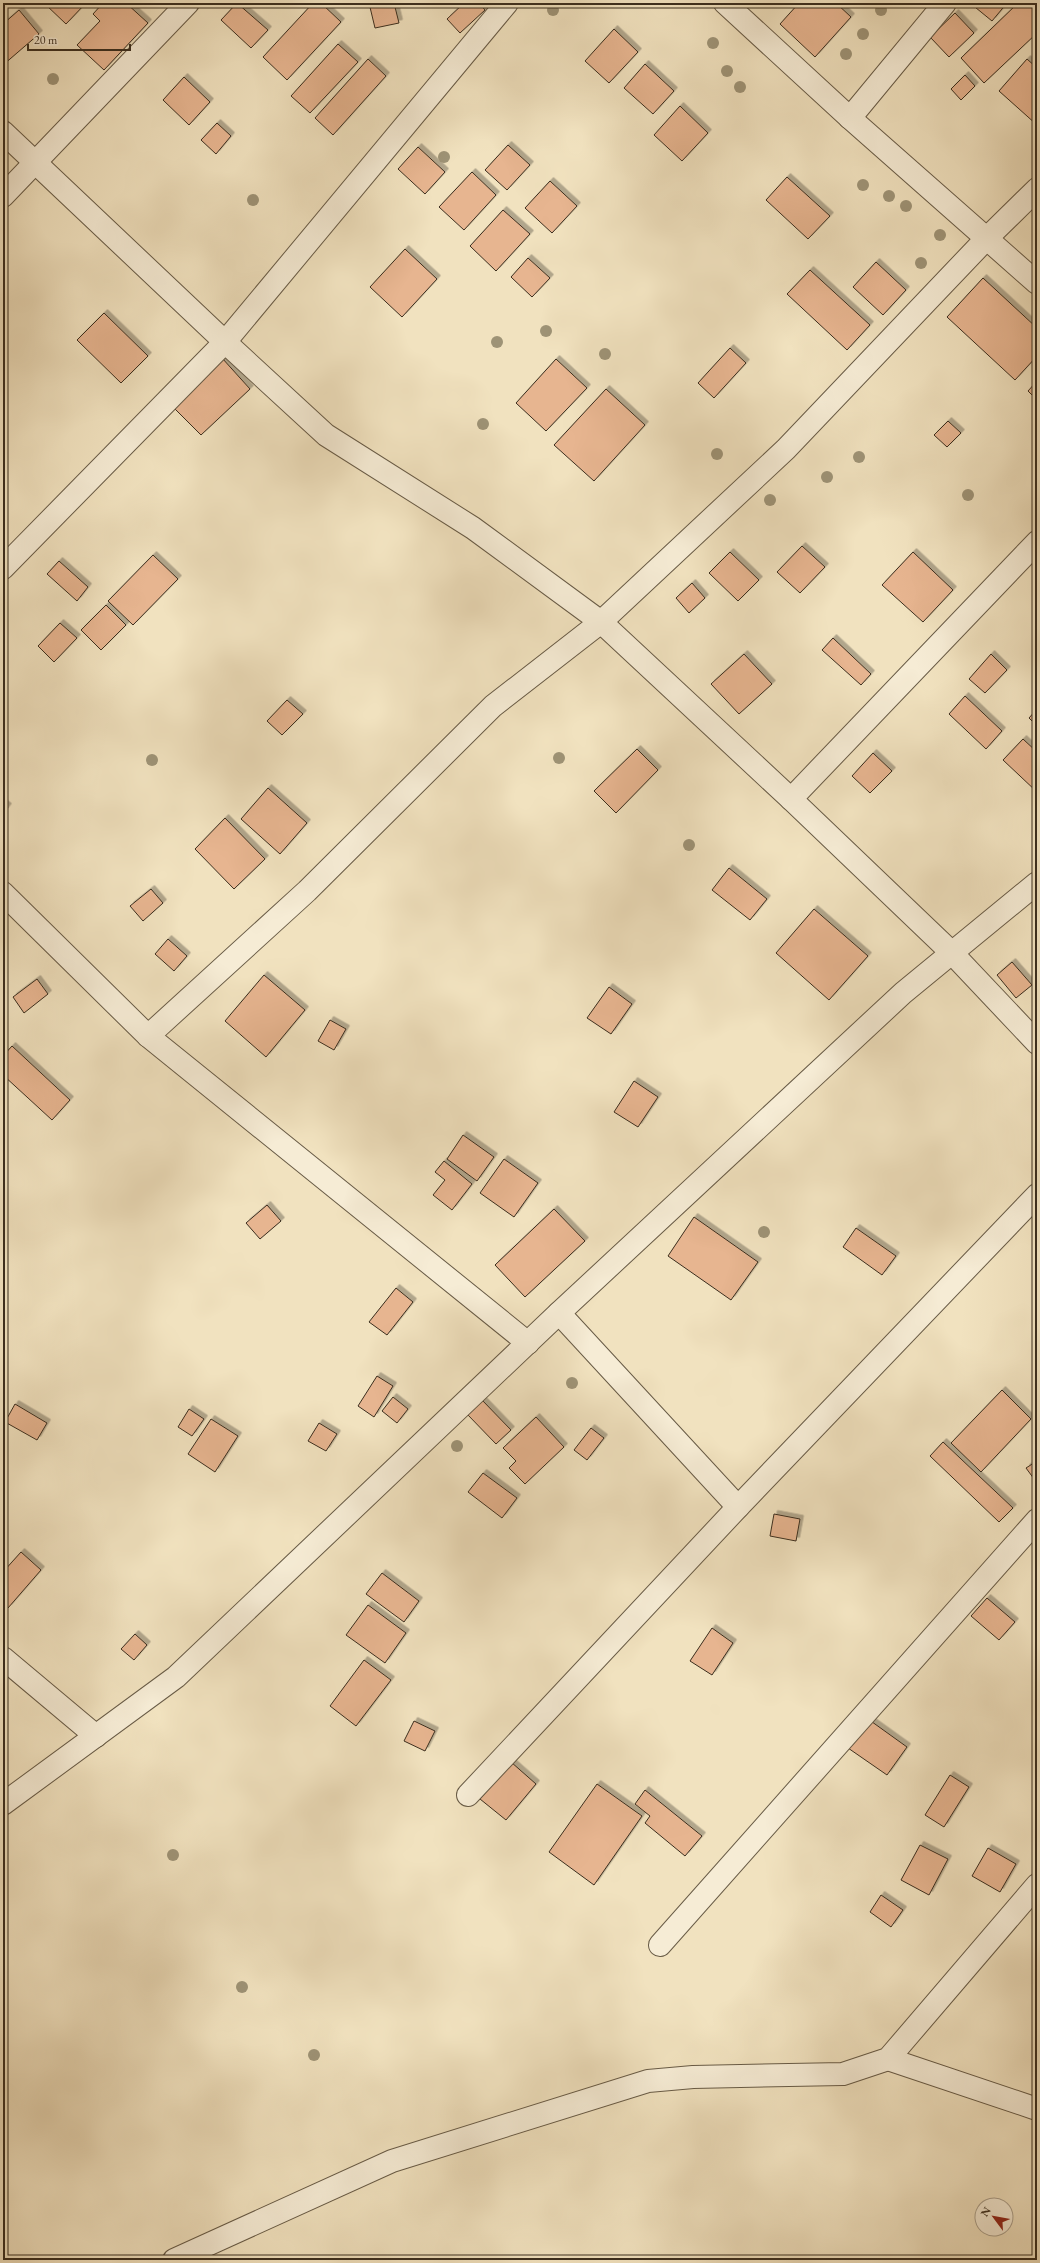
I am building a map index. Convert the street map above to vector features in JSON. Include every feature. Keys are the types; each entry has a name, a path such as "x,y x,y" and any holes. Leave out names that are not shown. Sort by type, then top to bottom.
{"street":[{"path":"3,196 188,3"},
{"path":"3,568 225,342 507,3"},
{"path":"725,3 850,118 1037,283"},
{"path":"850,118 945,3"},
{"path":"3,132 34,163 326,435 473,528 601,622 791,799 952,953 1037,1043"},
{"path":"148,1036 307,891 493,706 601,622 786,449 986,239 1037,189"},
{"path":"791,799 1037,542"},
{"path":"3,1804 176,1677 558,1314 903,994 1037,883"},
{"path":"3,893 148,1036 528,1343"},
{"path":"468,1795 738,1506 1037,1195"},
{"path":"558,1314 738,1506"},
{"path":"660,1945 1037,1520"},
{"path":"3,1658 96,1736"},
{"path":"174,2260 392,2162 648,2081 693,2077 843,2074 888,2059 1037,1885"},
{"path":"888,2059 1037,2109"}],"building":[{"path":"103,3 126,3 148,23 104,70 77,45 100,21 93,14"},
{"path":"237,3 268,30 251,48 221,20"},
{"path":"313,3 321,3 341,22 287,80 263,57"},
{"path":"369,3 394,3 399,23 375,28"},
{"path":"464,3 479,3 485,10 460,33 447,19"},
{"path":"799,3 836,3 851,17 815,57 780,24"},
{"path":"970,3 1007,3 992,21"},
{"path":"1018,3 1037,3 1037,33 984,83 961,58"},
{"path":"45,4 85,4 66,24"},
{"path":"19,10 39,34 3,65 3,24"},
{"path":"955,13 974,33 949,57 930,37"},
{"path":"614,29 638,52 609,83 585,61"},
{"path":"338,44 358,62 310,113 291,96"},
{"path":"368,59 386,76 333,135 315,118"},
{"path":"1027,59 1037,68 1037,125 999,91"},
{"path":"645,64 674,91 653,114 624,88"},
{"path":"965,75 975,86 961,100 951,89"},
{"path":"184,77 210,102 189,125 163,100"},
{"path":"680,106 708,133 682,161 654,135"},
{"path":"217,123 231,136 216,154 201,140"},
{"path":"508,145 530,165 507,190 485,170"},
{"path":"418,147 445,172 425,194 398,169"},
{"path":"472,172 496,195 464,230 439,207"},
{"path":"787,177 830,216 808,239 766,200"},
{"path":"550,181 577,206 552,233 525,208"},
{"path":"503,210 530,234 496,271 470,246"},
{"path":"405,249 437,279 402,317 370,287"},
{"path":"528,258 550,278 532,297 511,277"},
{"path":"876,262 906,290 883,315 853,287"},
{"path":"810,270 870,325 847,350 787,294"},
{"path":"983,278 1037,328 1037,356 1015,380 947,317"},
{"path":"104,313 148,356 121,383 77,340"},
{"path":"730,348 746,363 714,398 698,383"},
{"path":"222,358 250,389 201,435 172,406"},
{"path":"556,359 587,388 546,431 516,403"},
{"path":"1037,381 1037,400 1028,391"},
{"path":"606,389 645,425 594,481 554,445"},
{"path":"948,421 961,433 947,447 934,435"},
{"path":"802,546 825,567 800,593 777,572"},
{"path":"730,552 759,580 738,601 709,573"},
{"path":"913,552 953,590 923,622 882,585"},
{"path":"153,555 178,579 133,625 108,601"},
{"path":"59,561 88,587 77,601 47,574"},
{"path":"692,583 705,598 689,613 676,598"},
{"path":"106,605 126,625 101,650 81,630"},
{"path":"60,623 77,638 54,662 38,646"},
{"path":"833,638 871,674 861,685 822,650"},
{"path":"744,654 772,684 739,714 711,684"},
{"path":"991,654 1007,670 985,693 969,679"},
{"path":"965,696 1002,731 986,749 949,714"},
{"path":"287,700 303,714 282,735 267,721"},
{"path":"1037,709 1037,726 1029,718"},
{"path":"1023,739 1037,752 1037,792 1003,760"},
{"path":"637,749 658,770 616,813 594,791"},
{"path":"873,753 892,771 870,793 852,776"},
{"path":"268,788 307,823 280,854 241,819"},
{"path":"3,803 8,807 3,813"},
{"path":"225,818 265,859 234,889 195,849"},
{"path":"729,868 767,899 750,920 712,890"},
{"path":"151,889 163,903 143,921 130,906"},
{"path":"814,909 868,956 829,1000 776,953"},
{"path":"168,939 187,956 174,971 155,954"},
{"path":"1012,962 1032,985 1016,998 997,975"},
{"path":"264,975 305,1010 266,1057 225,1021"},
{"path":"37,979 48,994 24,1013 13,997"},
{"path":"609,987 632,1004 611,1034 587,1018"},
{"path":"330,1020 346,1029 334,1050 318,1041"},
{"path":"12,1046 70,1100 52,1120 3,1075 3,1056"},
{"path":"634,1081 658,1097 638,1127 614,1112"},
{"path":"463,1135 494,1157 477,1181 447,1159"},
{"path":"504,1159 538,1183 514,1217 480,1193"},
{"path":"444,1161 472,1184 452,1210 433,1195 445,1180 435,1172"},
{"path":"267,1205 281,1221 260,1239 246,1223"},
{"path":"554,1209 585,1241 525,1297 495,1265"},
{"path":"694,1217 758,1262 731,1300 668,1256"},
{"path":"856,1228 896,1256 882,1275 843,1247"},
{"path":"396,1288 413,1302 387,1335 369,1322"},
{"path":"377,1376 393,1386 374,1417 358,1406"},
{"path":"1002,1390 1031,1419 981,1472 951,1443"},
{"path":"393,1397 408,1409 397,1423 382,1411"},
{"path":"482,1400 511,1430 496,1444 467,1414"},
{"path":"15,1404 47,1423 37,1440 5,1422"},
{"path":"189,1409 204,1419 192,1436 178,1427"},
{"path":"536,1417 564,1447 525,1484 509,1468 516,1461 503,1448"},
{"path":"211,1419 238,1436 215,1472 188,1454"},
{"path":"319,1423 337,1434 326,1451 308,1441"},
{"path":"591,1428 604,1438 587,1460 574,1450"},
{"path":"943,1442 1013,1508 999,1522 930,1456"},
{"path":"1037,1461 1037,1483 1026,1468"},
{"path":"483,1473 517,1498 502,1518 468,1492"},
{"path":"774,1514 800,1519 796,1541 770,1536"},
{"path":"21,1552 41,1570 8,1608 3,1603 3,1572"},
{"path":"382,1573 419,1601 404,1622 366,1594"},
{"path":"987,1598 1015,1622 999,1640 971,1616"},
{"path":"368,1605 406,1633 385,1663 346,1635"},
{"path":"712,1628 733,1643 712,1675 690,1661"},
{"path":"135,1634 147,1645 134,1660 121,1649"},
{"path":"364,1660 391,1680 356,1726 330,1706"},
{"path":"868,1719 907,1747 887,1775 848,1748"},
{"path":"414,1721 435,1731 425,1751 404,1741"},
{"path":"511,1762 536,1784 506,1820 480,1799"},
{"path":"950,1775 969,1787 944,1827 925,1815"},
{"path":"597,1784 642,1816 594,1885 549,1852"},
{"path":"645,1790 702,1836 685,1856 645,1823 650,1816 635,1804"},
{"path":"920,1845 948,1859 929,1895 901,1880"},
{"path":"988,1848 1016,1864 1000,1892 972,1876"},
{"path":"881,1895 903,1910 891,1927 870,1912"}]}
